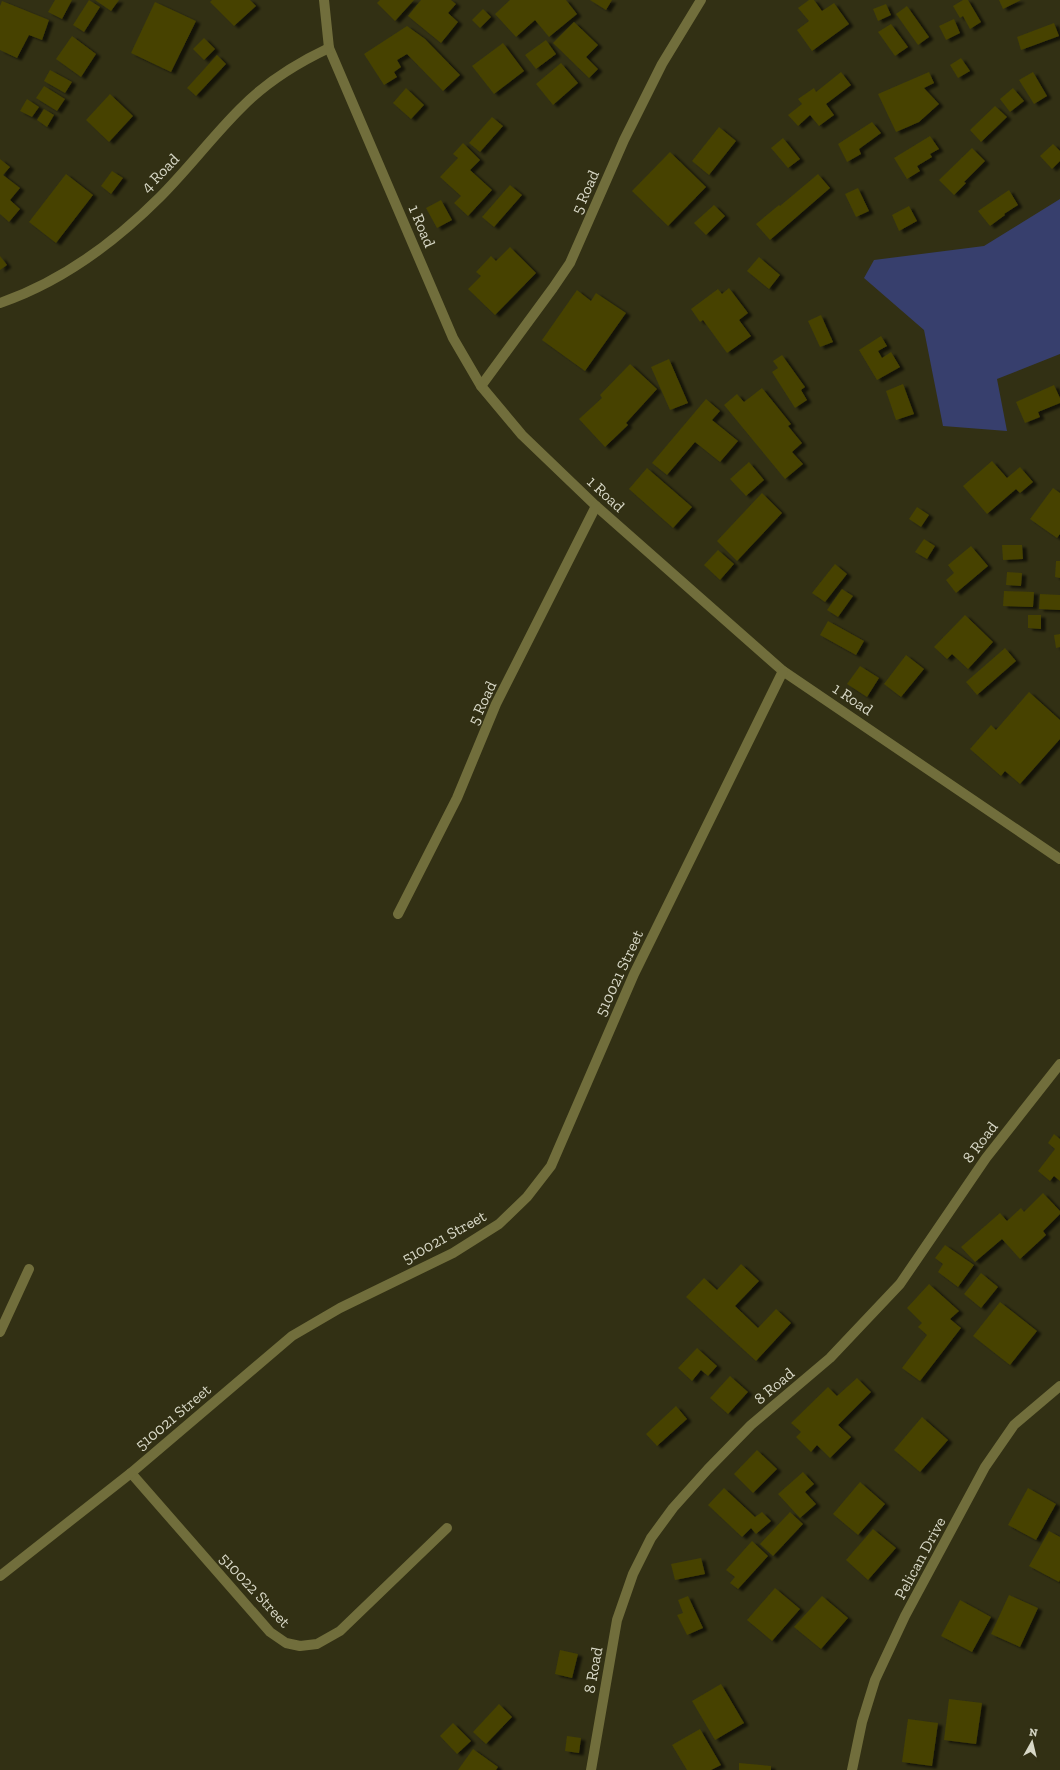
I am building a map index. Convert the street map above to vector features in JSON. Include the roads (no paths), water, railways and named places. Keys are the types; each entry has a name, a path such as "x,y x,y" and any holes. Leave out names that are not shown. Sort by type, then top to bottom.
{"street":[{"name":"1 Road","path":"324,0 329,48 453,338 481,386 522,434 596,506 784,671 1060,859"},
{"name":"5 Road","path":"481,386 570,263 628,133 662,64 701,0"},
{"name":"4 Road","path":"0,303 44,284 74,266 122,232 160,196 240,109 278,76 298,63 329,48"},
{"name":"5 Road","path":"398,914 457,798 496,704 596,506"},
{"name":"510021 Street","path":"2,1570 131,1473 292,1336 340,1308 453,1253 499,1224 527,1197 551,1166 634,974 784,671"},
{"name":"8 Road","path":"590,1770 617,1620 633,1574 651,1538 673,1508 708,1468 751,1424 830,1358 900,1284 986,1158 1060,1064"},
{"path":"0,1332 28,1269"},
{"name":"Pelican Drive","path":"852,1770 862,1722 875,1680 905,1616 985,1467 1014,1425 1060,1386"},
{"name":"510022 Street","path":"131,1473 270,1632 286,1643 293,1645 300,1646 317,1644 340,1631 447,1528"}]}
